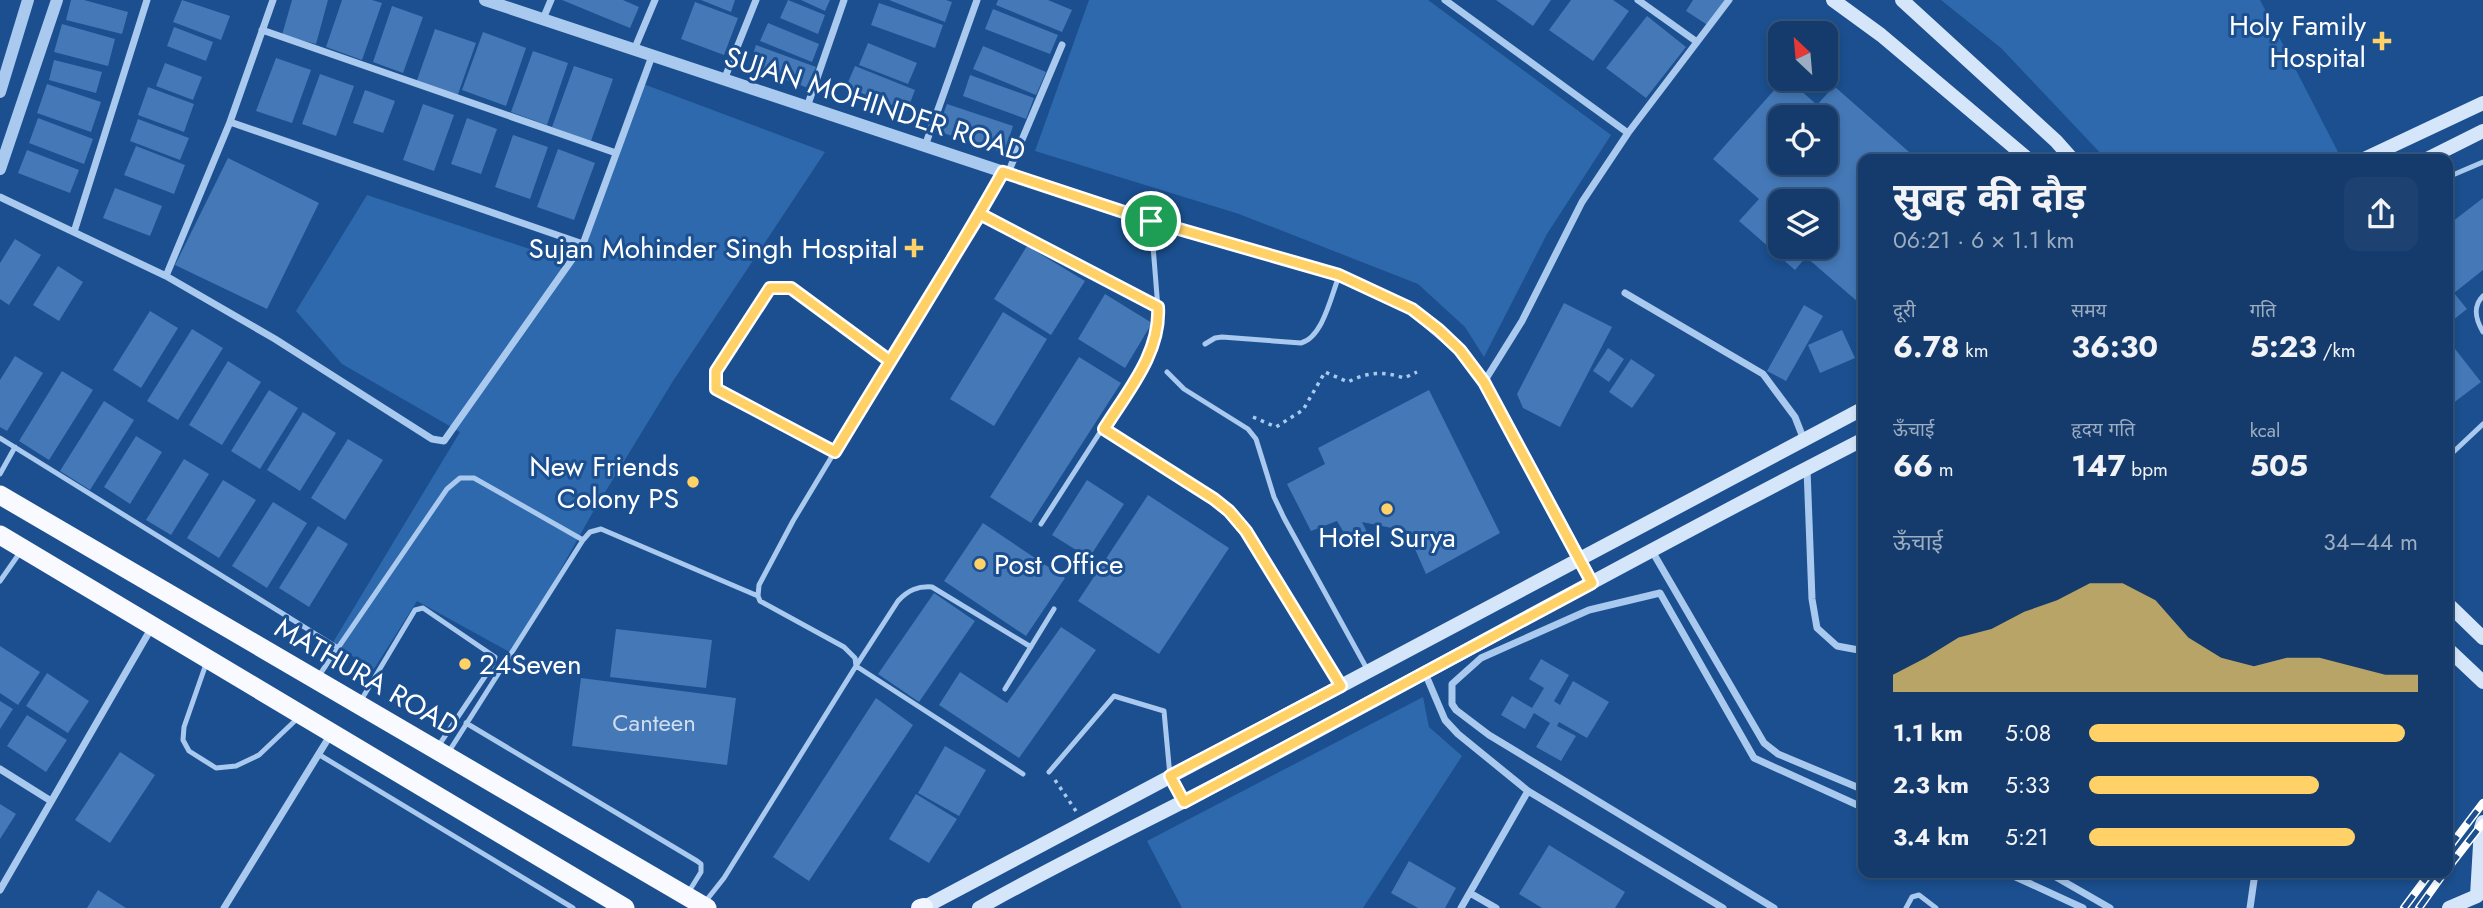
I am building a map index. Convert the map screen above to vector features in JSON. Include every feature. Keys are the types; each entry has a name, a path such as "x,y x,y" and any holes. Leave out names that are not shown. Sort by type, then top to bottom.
{"highway":[{"name":"MATHURA ROAD","path":"0,495 699,903"},
{"path":"0,535 625,908"}],"main road":[{"path":"1833,0 1881,35 2022,154"},
{"path":"1902,0 2068,154"},
{"path":"2375,154 2483,103"},
{"path":"2437,154 2483,131"},
{"path":"922,908 1858,411"},
{"path":"979,908 1184,802 1651,550 1858,442"},
{"path":"2453,609 2483,638"},
{"path":"2453,654 2483,682"},
{"path":"2449,908 2476,896 2483,822"}],"street":[{"path":"0,92 28,0"},
{"path":"0,169 57,0"},
{"path":"74,232 147,0"},
{"path":"166,276 230,122 273,0"},
{"name":"SUJAN MOHINDER ROAD","path":"485,0 1151,221 1339,275 1412,309 1460,350 1484,382 1592,583"},
{"path":"543,19 551,0"},
{"path":"634,50 655,0"},
{"path":"724,79 756,0"},
{"path":"807,107 844,0"},
{"path":"925,146 977,0"},
{"path":"1445,0 1628,133"},
{"path":"1638,0 1697,42"},
{"path":"1484,382 1522,321 1582,202 1628,133 1729,0"},
{"path":"262,30 616,153"},
{"path":"1005,173 1062,45"},
{"path":"0,197 166,276 275,339 439,442 448,439 583,244 652,55"},
{"path":"230,122 583,244"},
{"path":"1625,293 1763,374 1795,417 1804,440"},
{"path":"1807,468 1812,599 1816,628 1837,646 1858,650"},
{"path":"1651,550 1764,743 1778,754 1858,787"},
{"path":"1774,908 1489,735 1456,710 1452,704 1452,684 1481,658 1493,652 1589,610 1660,593 1754,758 1858,805"},
{"path":"0,890 153,625"},
{"path":"1425,673 1445,720 1458,734 1528,791 1723,908"},
{"path":"224,908 332,733"},
{"path":"0,769 51,801"},
{"path":"1461,908 1528,791"},
{"path":"2018,878 2083,908"},
{"path":"2058,878 2110,908"},
{"path":"2250,908 2254,878"},
{"path":"1470,893 1496,908"}],"lane":[{"path":"2453,175 2483,162"},
{"path":"1005,173 782,542 758,585 758,596 760,601 844,647 855,658 856,666 1023,774"},
{"path":"980,214 1158,307"},
{"path":"1041,524 1151,353 1159,321 1151,221"},
{"path":"1205,344 1222,337 1301,343 1308,341 1318,332 1339,275"},
{"path":"835,452 716,389 716,371 770,288 791,288 890,361"},
{"path":"2483,296 2476,312 2477,323 2483,332"},
{"path":"1167,372 1184,388 1248,429 1256,439 1284,518 1368,671"},
{"path":"2453,452 2483,425"},
{"path":"1104,429 1229,511 1246,531 1341,686"},
{"path":"0,438 338,648"},
{"path":"0,474 15,447"},
{"path":"316,680 447,489 460,478 474,478 583,540"},
{"path":"441,753 466,723 590,532 601,529 758,596"},
{"path":"0,581 23,548"},
{"path":"699,903 724,878 856,666 905,593 923,586 932,587 1031,647"},
{"path":"359,705 415,610 423,608 495,657 441,753"},
{"path":"1005,689 1054,609"},
{"path":"208,658 184,727 183,740 189,751 198,757 216,768 236,766 259,755 282,736 301,715"},
{"path":"1049,772 1114,696 1164,711 1170,776 1184,802"},
{"path":"466,723 701,864 699,903"},
{"path":"318,754 573,908"},
{"path":"1906,908 1912,897 1919,895 1936,908"}],"path":[{"path":"1253,417 1276,427 1303,410 1325,372 1348,382 1364,374 1390,373 1404,378 1417,372"},
{"path":"1049,772 1064,794"}],"shaded area":[{"path":"1089,0 1428,0 1611,135 1547,234 1484,357 1465,327 1418,284 1239,214 1035,151"},
{"path":"1941,0 2260,0 2338,152 2101,154 2001,48"},
{"path":"638,82 825,152 673,381 593,512 513,654 417,601 374,669 332,644 460,432 342,364 296,311 367,195 548,255 562,269 583,237"},
{"path":"1423,697 1429,727 1462,756 1363,908 1182,908 1147,841"}],"building":[{"path":"71,0 84,0 128,12 122,34 66,20"},
{"path":"182,0 230,16 221,40 173,22"},
{"path":"292,0 328,0 316,44 282,35"},
{"path":"342,0 372,0 382,3 362,60 326,47"},
{"path":"562,0 623,0 639,7 630,28"},
{"path":"701,0 735,0 731,12"},
{"path":"788,0 825,15 818,34 780,18"},
{"path":"801,0 830,0 825,11"},
{"path":"889,0 946,0 952,2 945,22"},
{"path":"998,0 1048,0 1072,10 1062,32 996,5"},
{"path":"1496,0 1551,0 1533,26"},
{"path":"1571,0 1613,0 1629,11 1593,61 1549,30"},
{"path":"1693,0 1727,0 1709,26 1686,11"},
{"path":"695,2 738,18 724,55 681,39"},
{"path":"879,3 943,25 935,48 871,25"},
{"path":"392,6 423,17 403,73 373,62"},
{"path":"993,9 1058,35 1050,54 985,29"},
{"path":"1647,16 1686,47 1646,98 1606,68"},
{"path":"768,23 819,44 812,62 760,41"},
{"path":"62,24 115,39 108,66 54,52"},
{"path":"174,27 213,42 206,61 167,46"},
{"path":"435,29 476,43 457,97 416,83"},
{"path":"483,32 526,48 506,106 462,90"},
{"path":"868,43 917,63 908,84 859,65"},
{"path":"756,45 816,67 808,88 749,66"},
{"path":"983,46 1046,72 1036,95 973,69"},
{"path":"533,51 568,63 547,125 511,112"},
{"path":"276,58 311,70 292,123 256,111"},
{"path":"54,60 102,72 96,93 49,80"},
{"path":"165,63 202,77 193,100 156,86"},
{"path":"574,66 613,79 591,141 552,127"},
{"path":"855,66 915,90 907,111 846,87"},
{"path":"320,74 354,86 336,136 302,124"},
{"path":"970,75 1034,98 1026,119 963,96"},
{"path":"47,84 101,102 91,132 37,113"},
{"path":"148,87 194,104 184,132 138,115"},
{"path":"365,90 395,101 383,133 353,123"},
{"path":"1838,90 1911,154 1858,154 1858,302 1808,259 1838,259 1838,189 1768,189 1768,246 1739,221 1759,199 1713,159 1773,91 1801,91 1817,105 1830,91"},
{"path":"423,104 454,115 434,171 403,160"},
{"path":"947,104 1013,126 1004,153 937,131"},
{"path":"38,118 93,139 84,164 29,143"},
{"path":"467,118 497,129 481,174 451,164"},
{"path":"138,119 189,138 180,160 130,141"},
{"path":"513,135 548,147 530,199 495,187"},
{"path":"136,146 185,165 174,194 124,175"},
{"path":"558,149 595,163 574,220 537,207"},
{"path":"27,150 79,170 70,193 18,173"},
{"path":"228,158 319,203 267,309 175,265"},
{"path":"115,188 162,206 150,236 103,218"},
{"path":"2483,198 2483,270 2454,293 2467,309 2453,320 2453,221"},
{"path":"15,239 41,255 9,305 0,299 0,263"},
{"path":"1027,246 1085,281 1051,335 994,299"},
{"path":"1782,259 1804,259 1795,270"},
{"path":"58,266 83,282 59,321 33,305"},
{"path":"1105,294 1152,323 1125,368 1078,339"},
{"path":"1564,303 1612,327 1560,427 1523,408 1517,394"},
{"path":"1804,305 1823,316 1786,381 1767,371"},
{"path":"150,311 178,328 141,388 113,370"},
{"path":"1003,312 1047,339 994,426 950,399"},
{"path":"192,329 223,348 178,420 147,401"},
{"path":"1842,330 1855,358 1820,373 1808,345"},
{"path":"2453,346 2481,382 2453,403"},
{"path":"1608,348 1624,359 1609,382 1593,371"},
{"path":"15,356 43,373 7,431 0,427 0,380"},
{"path":"1079,357 1121,383 1031,523 990,497"},
{"path":"1631,359 1655,375 1632,408 1609,392"},
{"path":"228,361 261,382 222,445 189,425"},
{"path":"62,371 93,390 49,460 19,441"},
{"path":"269,390 298,408 260,469 231,451"},
{"path":"1429,390 1500,533 1426,574 1407,531 1362,522 1367,532 1349,541 1337,521 1311,531 1287,484 1325,464 1318,448"},
{"path":"104,401 134,420 90,490 60,471"},
{"path":"303,412 336,433 300,491 267,470"},
{"path":"136,436 162,452 130,504 104,487"},
{"path":"348,439 383,460 345,520 311,498"},
{"path":"184,459 209,474 171,535 146,520"},
{"path":"223,480 256,500 219,558 187,538"},
{"path":"1087,480 1124,504 1089,558 1052,535"},
{"path":"1148,495 1229,548 1159,654 1078,601"},
{"path":"273,502 307,523 267,588 232,566"},
{"path":"983,523 1065,578 1026,636 944,581"},
{"path":"318,526 348,544 309,607 279,588"},
{"path":"934,593 975,621 919,702 878,674"},
{"path":"1061,627 1096,650 1019,758 939,705 960,672 1007,703"},
{"path":"616,629 712,640 706,688 610,677"},
{"path":"0,646 40,672 18,705 0,693"},
{"path":"1541,659 1569,675 1554,701 1560,705 1573,681 1609,702 1587,738 1559,722 1557,726 1576,736 1561,761 1536,747 1550,723 1534,713 1525,729 1501,715 1512,696 1532,708 1544,688 1529,679"},
{"path":"47,673 89,701 68,733 26,706"},
{"path":"581,678 736,698 727,765 572,746"},
{"path":"876,698 913,725 809,881 773,857"},
{"path":"0,701 13,709 0,729"},
{"path":"27,715 67,740 46,772 7,746"},
{"path":"945,746 986,770 959,816 918,793"},
{"path":"120,752 155,775 110,843 75,820"},
{"path":"916,794 957,819 929,863 889,839"},
{"path":"0,804 16,814 0,839"},
{"path":"1549,845 1625,892 1615,908 1542,908 1519,894"},
{"path":"1409,861 1456,888 1445,908 1418,908 1391,893"},
{"path":"98,890 126,908 87,908"}],"railway":[{"path":"2453,842 2483,803"},
{"path":"2453,862 2483,823"},
{"path":"2404,908 2426,878"},
{"path":"2419,908 2440,878"}],"place":[{"name":"Holy Family Hospital","path":"2382,41"},
{"name":"Sujan Mohinder Singh Hospital","path":"914,248"},
{"name":"New Friends Colony PS","path":"693,482"},
{"name":"Hotel Surya","path":"1387,509"},
{"name":"Post Office","path":"980,564"},
{"name":"24Seven","path":"465,664"}],"route":[{"path":"1151,221 1003,172 980,214 835,452 716,389 716,371 770,288 791,288 890,361 980,214 1158,307 1159,321 1151,353 1104,429 1229,511 1246,531 1341,686 1170,776 1184,802 1592,583 1484,382 1460,350 1439,330 1412,309 1339,275 1151,221"}]}
